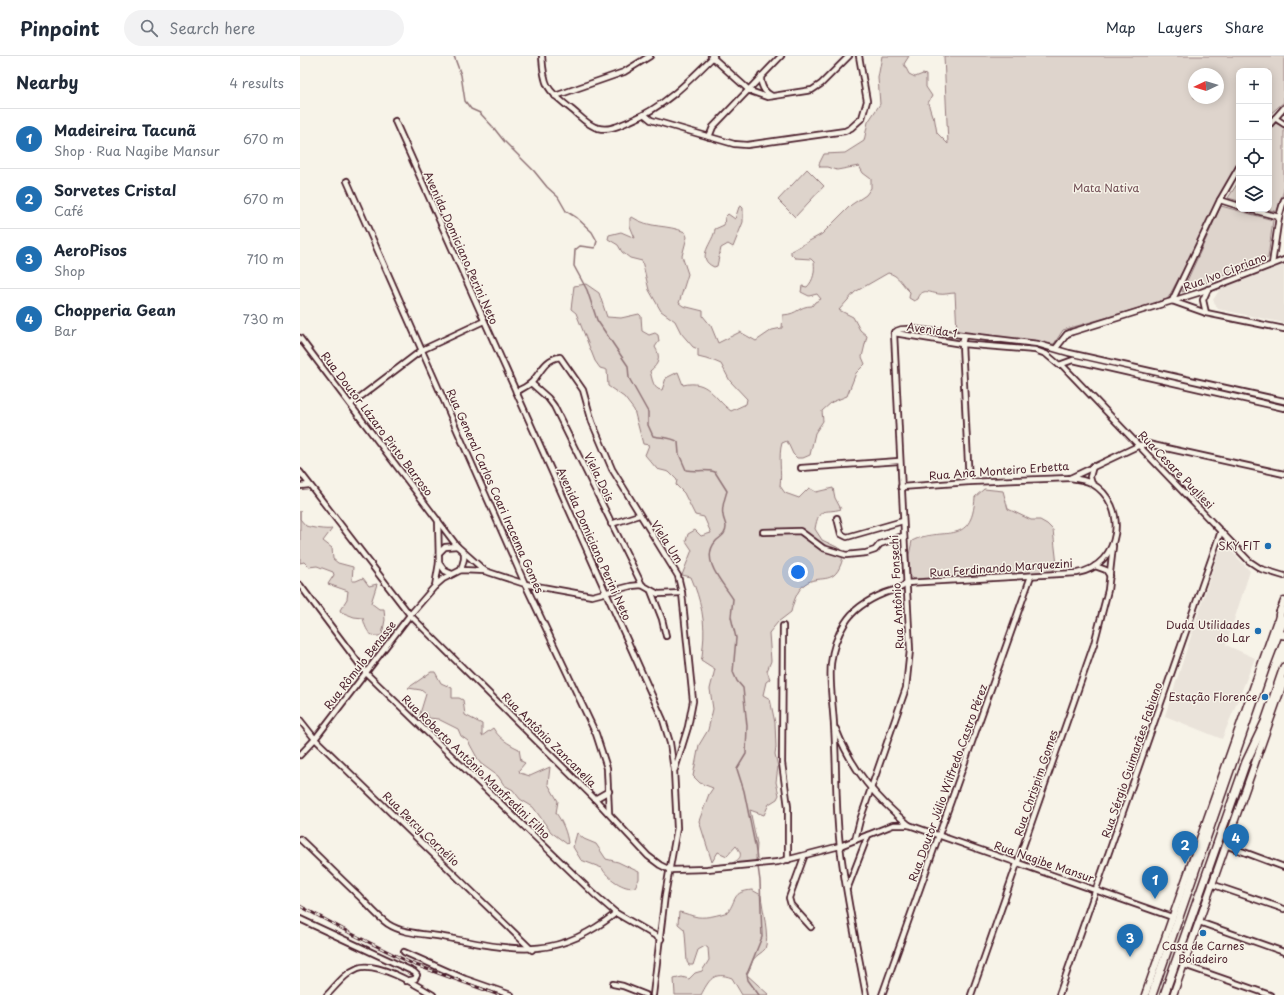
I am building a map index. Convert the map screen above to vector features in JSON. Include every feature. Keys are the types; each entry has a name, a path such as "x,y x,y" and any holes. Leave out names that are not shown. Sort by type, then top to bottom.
{"main road":[{"path":"1281,610 1276,629 1281,634"},
{"path":"1152,995 1281,634 1284,619"},
{"path":"1164,995 1246,762 1265,722 1284,667"}],"street":[{"path":"542,56 544,79 548,89 592,126 598,128 618,127 645,115 673,96 713,56 748,89 759,95 772,96 816,88 849,56"},
{"path":"555,96 624,72 650,56"},
{"path":"709,137 713,127 781,56"},
{"path":"645,115 652,120 734,144 753,145 848,130 862,118 866,105 867,96 859,56"},
{"path":"761,76 762,87 766,93 772,96"},
{"path":"1272,121 1284,108"},
{"path":"1274,118 1284,124"},
{"name":"Avenida Domiciano Perini Neto","path":"394,121 607,593 663,720 670,743 674,770 677,828 653,995"},
{"path":"1236,172 1220,200 1172,301 1206,312 1284,329"},
{"name":"Rua General Carlos Coari Iracema Gomes","path":"347,181 525,584 596,734 604,756 609,791 609,813"},
{"path":"1220,200 1236,205"},
{"path":"1272,264 1279,217 1284,200"},
{"path":"1260,212 1279,217"},
{"name":"Rua Ivo Cipriano","path":"1056,348 1067,334 1072,332 1172,301 1284,260"},
{"path":"1206,312 1203,300 1209,288"},
{"path":"351,404 422,350 484,321"},
{"name":"Avenida 1","path":"894,333 903,328 1056,348 1065,352 1284,401"},
{"name":"Avenida 1","path":"894,333 962,344 1035,350 1046,354 1057,364 1064,364"},
{"name":"Rua Antônio Fonsechi","path":"855,840 860,820 906,688 910,650 899,461 894,333"},
{"path":"964,336 962,344 968,482"},
{"name":"Rua Doutor Lázaro Pinto Barroso","path":"300,338 457,546 485,571"},
{"path":"1064,364 1068,359 1065,352"},
{"name":"Viela Um","path":"531,383 545,364 553,358 560,357 564,362 583,390 600,445 612,469 661,552 673,566 678,576 682,592 692,701 688,728 674,770"},
{"path":"1064,364 1073,360 1284,408"},
{"name":"Rua Cesare Pugliesi","path":"1064,364 1255,566 1270,573 1284,576"},
{"path":"516,392 531,383"},
{"name":"Viela Dois","path":"531,383 548,398 554,406 642,585"},
{"path":"1140,445 1153,444 1284,474"},
{"name":"Rua Ana Monteiro Erbetta","path":"901,487 968,482 1070,478 1140,445"},
{"path":"800,468 899,461"},
{"path":"1092,484 1090,477 1093,466"},
{"name":"Rua Antônio Zancanella","path":"300,472 410,615 609,813 648,856 670,870"},
{"name":"Rua Chrispim Gomes","path":"971,995 1094,644 1110,576 1113,545 1116,532 1115,516 1111,504 1105,495 1092,484 1070,478"},
{"path":"300,486 309,485"},
{"path":"611,524 639,515"},
{"path":"837,518 841,534 847,537 903,521"},
{"path":"435,586 439,563 438,520"},
{"path":"763,532 800,531 823,548 846,555 866,554 875,550 880,544 903,536"},
{"name":"Rua Sérgio Guimarães Fabiano","path":"1059,995 1221,531"},
{"name":"Rua Chrispim Gomes","path":"1095,566 1104,560 1113,545"},
{"path":"439,553 445,547 457,546"},
{"path":"461,570 464,553"},
{"path":"439,563 445,571 452,574"},
{"path":"1095,566 1106,570 1110,576"},
{"name":"Rua Ferdinando Marquezini","path":"906,583 1081,572 1095,566"},
{"name":"Rua Doutor Lázaro Pinto Barroso","path":"452,574 461,570 485,571 525,584 592,596 607,593 623,587 642,585"},
{"name":"Rua Rômulo Benasse","path":"300,755 315,739 410,615 435,586 452,574"},
{"name":"Rua Doutor Júlio Wilfredo Castro Pérez","path":"882,995 1031,576"},
{"path":"866,995 840,846 830,672 831,656 836,640 845,622 866,602 887,592 903,587 906,583"},
{"name":"Rua Roberto Antônio Manfredini Filho","path":"300,585 366,673 565,866 616,912 661,939"},
{"path":"642,585 650,591 664,594 682,592"},
{"path":"650,591 662,619 666,636"},
{"path":"1146,995 1284,600"},
{"path":"783,626 782,763 788,807 788,860"},
{"path":"1173,995 1284,681"},
{"name":"Rua Percy Cornélio","path":"300,720 315,739 532,950"},
{"name":"Rua Nagibe Mansur","path":"834,725 843,747 871,789 882,802 909,825"},
{"path":"595,799 609,791"},
{"name":"Rua Nagibe Mansur","path":"840,846 894,824 909,825 1096,889 1172,917"},
{"path":"847,889 868,834"},
{"path":"300,839 394,928 496,947 532,950 562,944 598,926 616,912"},
{"path":"1225,845 1284,867"},
{"path":"670,870 707,870 752,866 788,860 840,846"},
{"path":"804,856 789,898 791,905 811,927"},
{"path":"1211,884 1284,909"},
{"path":"300,919 414,972 417,975 416,979 406,981"},
{"path":"1199,922 1284,952"},
{"path":"404,952 465,979 511,995"},
{"path":"1184,965 1270,995"},
{"path":"327,995 349,973 358,968 375,968 406,981 433,995"},
{"path":"613,984 623,986 646,995"}],"shaded area":[{"path":"1284,263 1284,323 1218,309 1213,300 1220,289"},
{"path":"1222,541 1250,571 1226,645 1255,658 1222,739 1165,716"}],"green space":[{"name":"Mata Nativa","path":"882,56 909,56 904,64 909,74 915,77 923,74 926,75 926,87 932,96 928,103 933,119 934,116 937,133 948,144 944,56 1284,56 1284,102 1272,112 1272,68 1236,68 1236,173 1167,300 1063,330 1054,344 957,332 955,293 941,294 924,292 914,301 909,298 910,292 900,281 892,274 888,273 855,292 839,310 853,317 860,330 867,336 862,357 865,364 856,373 847,396 832,402 822,411 823,421 815,433 810,455 803,458 797,458 793,454 787,441 782,443 780,453 780,486 785,493 799,498 809,488 816,492 833,488 835,498 841,509 821,513 818,516 815,529 822,540 841,549 842,560 838,571 834,575 810,581 802,587 796,597 791,612 778,622 769,633 771,661 767,671 770,679 766,682 763,695 770,699 775,723 775,754 778,767 776,782 779,795 777,799 769,804 764,815 750,810 757,844 756,860 753,863 728,865 740,858 739,850 736,846 727,856 718,852 712,862 699,821 709,794 713,788 700,783 693,776 699,745 708,730 713,709 710,689 715,669 701,660 704,629 698,594 691,577 682,575 692,550 686,541 688,534 695,530 701,536 711,533 704,517 695,515 684,493 676,485 677,480 669,472 657,469 645,455 649,445 643,444 634,410 624,397 608,386 607,370 600,368 595,361 576,313 571,309 574,286 586,284 599,293 607,317 621,318 639,314 641,316 642,331 649,335 655,333 658,335 659,341 655,347 658,354 658,360 650,371 653,383 657,388 662,390 666,378 678,372 683,385 692,384 705,387 731,411 746,404 747,399 730,381 721,364 698,357 698,349 693,347 681,333 675,321 661,311 649,290 642,261 630,258 622,252 618,245 608,239 609,235 621,232 635,238 630,226 630,218 632,217 652,225 672,228 685,232 687,237 682,256 688,274 679,303 683,306 703,311 703,316 711,326 718,343 740,332 756,341 772,330 782,328 783,315 792,313 807,306 812,306 815,302 821,299 817,294 809,296 801,292 802,286 807,287 813,278 814,262 811,259 795,258 791,254 791,251 822,234 851,205 866,195 871,188 871,179 863,173 859,166 837,170 828,167 820,167 819,164 824,154 845,153 864,141 868,122 880,104 878,78"},
{"path":"1275,123 1284,127 1284,190 1277,212 1272,210 1272,128"},
{"path":"807,169 824,186 795,217 778,200"},
{"path":"1236,186 1236,200 1228,198"},
{"path":"741,206 743,208 743,222 733,247 728,244 721,248 717,266 714,267 708,263 705,254 715,229 724,225 725,217 728,214 735,219 739,207"},
{"path":"1221,206 1236,210 1236,212 1243,212 1273,220 1268,258 1182,292"},
{"path":"984,489 1003,491 1008,509 1031,520 1040,520 1053,530 1057,565 1053,571 1048,573 915,580 910,576 909,555 912,541 923,537 962,530 968,524 973,513 975,497"},
{"path":"300,519 306,526 319,529 332,529 323,541 332,548 333,559 338,563 353,567 352,581 363,578 369,586 377,584 371,603 379,609 384,609 385,620 382,635 374,636 368,632 363,618 354,617 341,612 340,610 347,599 348,591 328,584 334,575 333,572 317,566 309,567 304,562 300,563"},
{"path":"431,672 435,672 441,683 452,688 452,698 459,698 463,700 465,715 482,724 482,736 493,728 504,740 519,749 521,761 525,763 519,770 520,773 530,776 550,767 548,784 558,801 556,813 565,831 567,844 551,832 533,807 520,799 513,790 504,785 498,776 480,763 468,741 461,736 458,729 438,719 429,718 425,712 419,717 426,694 421,690 408,688"},
{"path":"577,833 584,839 596,844 606,859 618,862 639,872 639,879 635,887 631,888 621,885 607,875 602,868 581,860 573,847"},
{"path":"752,890 761,895 767,937 765,949 753,960 746,974 769,995 742,995 732,978 726,976 716,976 709,981 701,995 675,995 674,979 682,977 689,979 695,973 702,971 709,960 708,948 705,946 698,950 693,965 689,965 687,962 685,933 684,929 678,924 679,912 695,917 702,917 728,912 738,894"}],"waterway":[{"path":"454,56 461,75 465,101 471,109 480,113 504,141 558,197 566,211 577,218 592,232 597,241 595,248 580,246 575,250 574,266 587,290 597,320 628,366 629,378 648,412 648,425 653,436 676,440 678,442 679,454 686,470 715,472 727,491 722,509 726,530 711,548 710,556 715,572 733,599 731,617 736,638 733,672 737,681 743,688 747,726 746,754 737,769 744,791 755,845 760,881 762,937 747,974 748,980 759,995"}],"railway":[{"path":"300,906 413,964 499,995"}],"place":[{"name":"SKY FIT","path":"1268,546"},
{"name":"Duda Utilidades do Lar","path":"1258,631"},
{"name":"Estação Florence","path":"1265,697"},
{"name":"Chopperia Gean","path":"1236,857"},
{"name":"Sorvetes Cristal","path":"1185,864"},
{"name":"Madeireira Tacunã","path":"1155,899"},
{"name":"Casa de Carnes Boiadeiro","path":"1203,933"},
{"name":"AeroPisos","path":"1130,957"}]}
